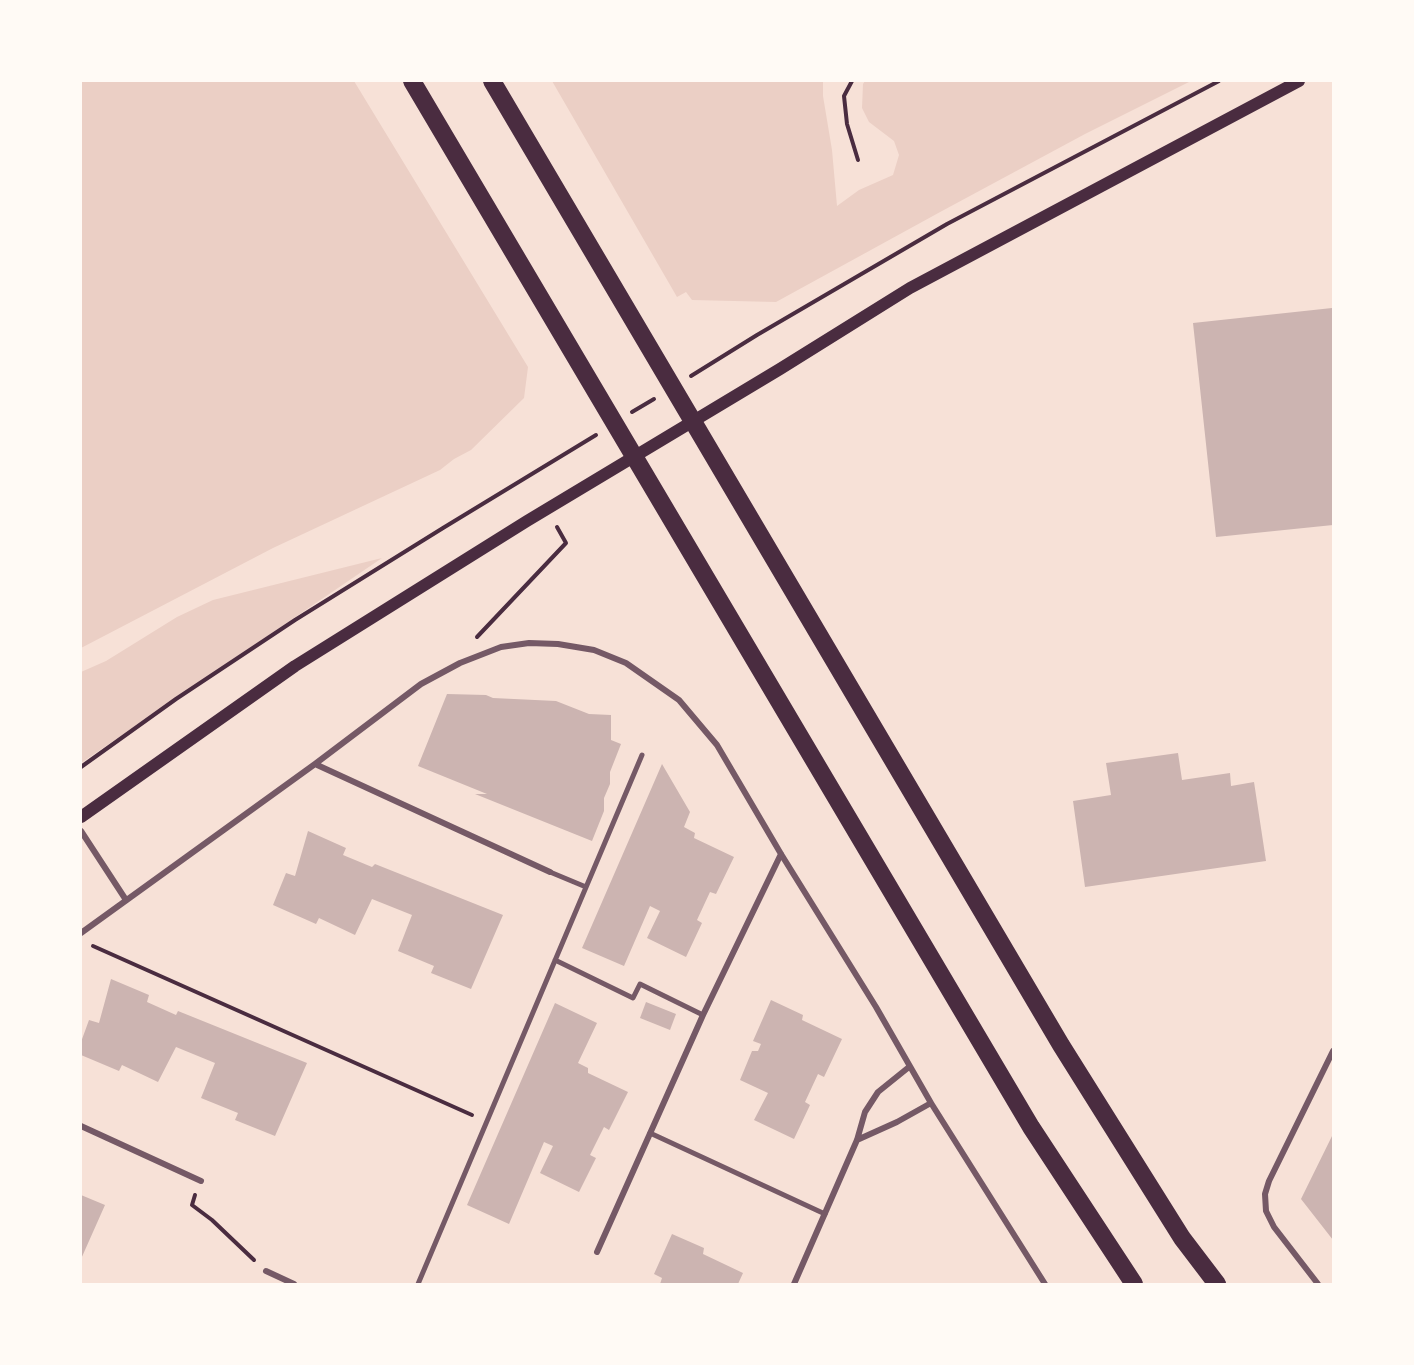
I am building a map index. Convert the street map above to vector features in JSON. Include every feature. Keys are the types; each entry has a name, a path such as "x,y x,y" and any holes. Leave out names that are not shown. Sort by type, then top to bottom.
{"highway":[{"path":"412,81 1031,1127 1134,1284"},
{"path":"492,81 1060,1045 1182,1238 1217,1284"}],"main road":[{"path":"81,817 295,666 910,288 1299,81"}],"street":[{"path":"81,933 315,764 421,684 460,663 501,647 529,643 558,644 594,650 626,663 679,700 717,745 781,854 876,1007 909,1067 1045,1284"},
{"path":"418,1284 642,755"},
{"path":"315,764 586,887"},
{"path":"81,831 126,900"},
{"path":"597,1252 703,1015 781,854"},
{"path":"555,960 633,998 640,984 703,1015"},
{"path":"1318,1284 1274,1227 1266,1211 1265,1194 1269,1181 1333,1052"},
{"path":"794,1284 857,1140 865,1112 878,1092 909,1067"},
{"path":"857,1140 931,1103"},
{"path":"81,1126 201,1181"},
{"path":"650,1132 825,1214"},
{"path":"266,1271 294,1284"}],"path":[{"path":"852,81 844,96 847,124 858,160"},
{"path":"686,379 947,224 1219,81"},
{"path":"625,417 656,398"},
{"path":"81,767 176,699 296,620 605,429"},
{"path":"475,639 558,552"},
{"path":"92,945 487,1122"},
{"path":"201,1181 192,1205 212,1220 266,1271"}],"shaded area":[{"path":"81,81 354,81 528,367 524,398 471,450 440,470 273,548 81,648"},
{"path":"552,81 823,81 837,206 859,190 893,175 899,155 894,141 869,122 862,108 865,81 1191,81 1085,134 776,302 692,300 686,292 677,297"},
{"path":"382,558 81,763 81,672 106,661 177,617 213,600"}],"building":[{"path":"1332,308 1333,525 1216,537 1193,323"},
{"path":"447,694 556,701 589,714 611,715 611,740 621,744 610,772 610,784 604,798 604,811 592,841 475,794 487,794 418,766"},
{"path":"1178,753 1182,780 1230,773 1231,786 1254,782 1266,861 1085,887 1073,801 1111,795 1106,763"},
{"path":"662,764 690,812 684,827 695,833 694,838 734,857 716,894 710,892 697,920 702,923 686,957 647,938 660,911 650,906 624,966 582,948"},
{"path":"308,831 346,848 343,855 372,867 375,864 503,915 471,989 431,973 434,966 398,951 412,915 372,899 355,935 319,918 316,924 273,905 286,873 295,876"},
{"path":"111,979 149,995 147,1002 176,1015 178,1011 307,1063 275,1136 235,1120 238,1113 201,1098 215,1063 176,1047 158,1082 122,1065 119,1071 81,1055 81,1042 89,1020 99,1023"},
{"path":"771,1000 803,1015 802,1020 842,1039 824,1077 818,1074 805,1102 810,1105 794,1139 754,1120 768,1093 740,1080 752,1051 758,1051 761,1044 753,1041"},
{"path":"646,1002 676,1014 670,1030 640,1018"},
{"path":"555,1003 597,1023 578,1063 588,1068 588,1073 628,1092 609,1130 604,1127 590,1155 596,1158 579,1192 540,1173 553,1146 544,1142 509,1224 467,1205"},
{"path":"1333,1134 1333,1240 1301,1199"},
{"path":"81,1195 105,1205 81,1259"},
{"path":"672,1234 704,1248 703,1254 743,1273 738,1284 660,1284 662,1278 654,1274"}]}
